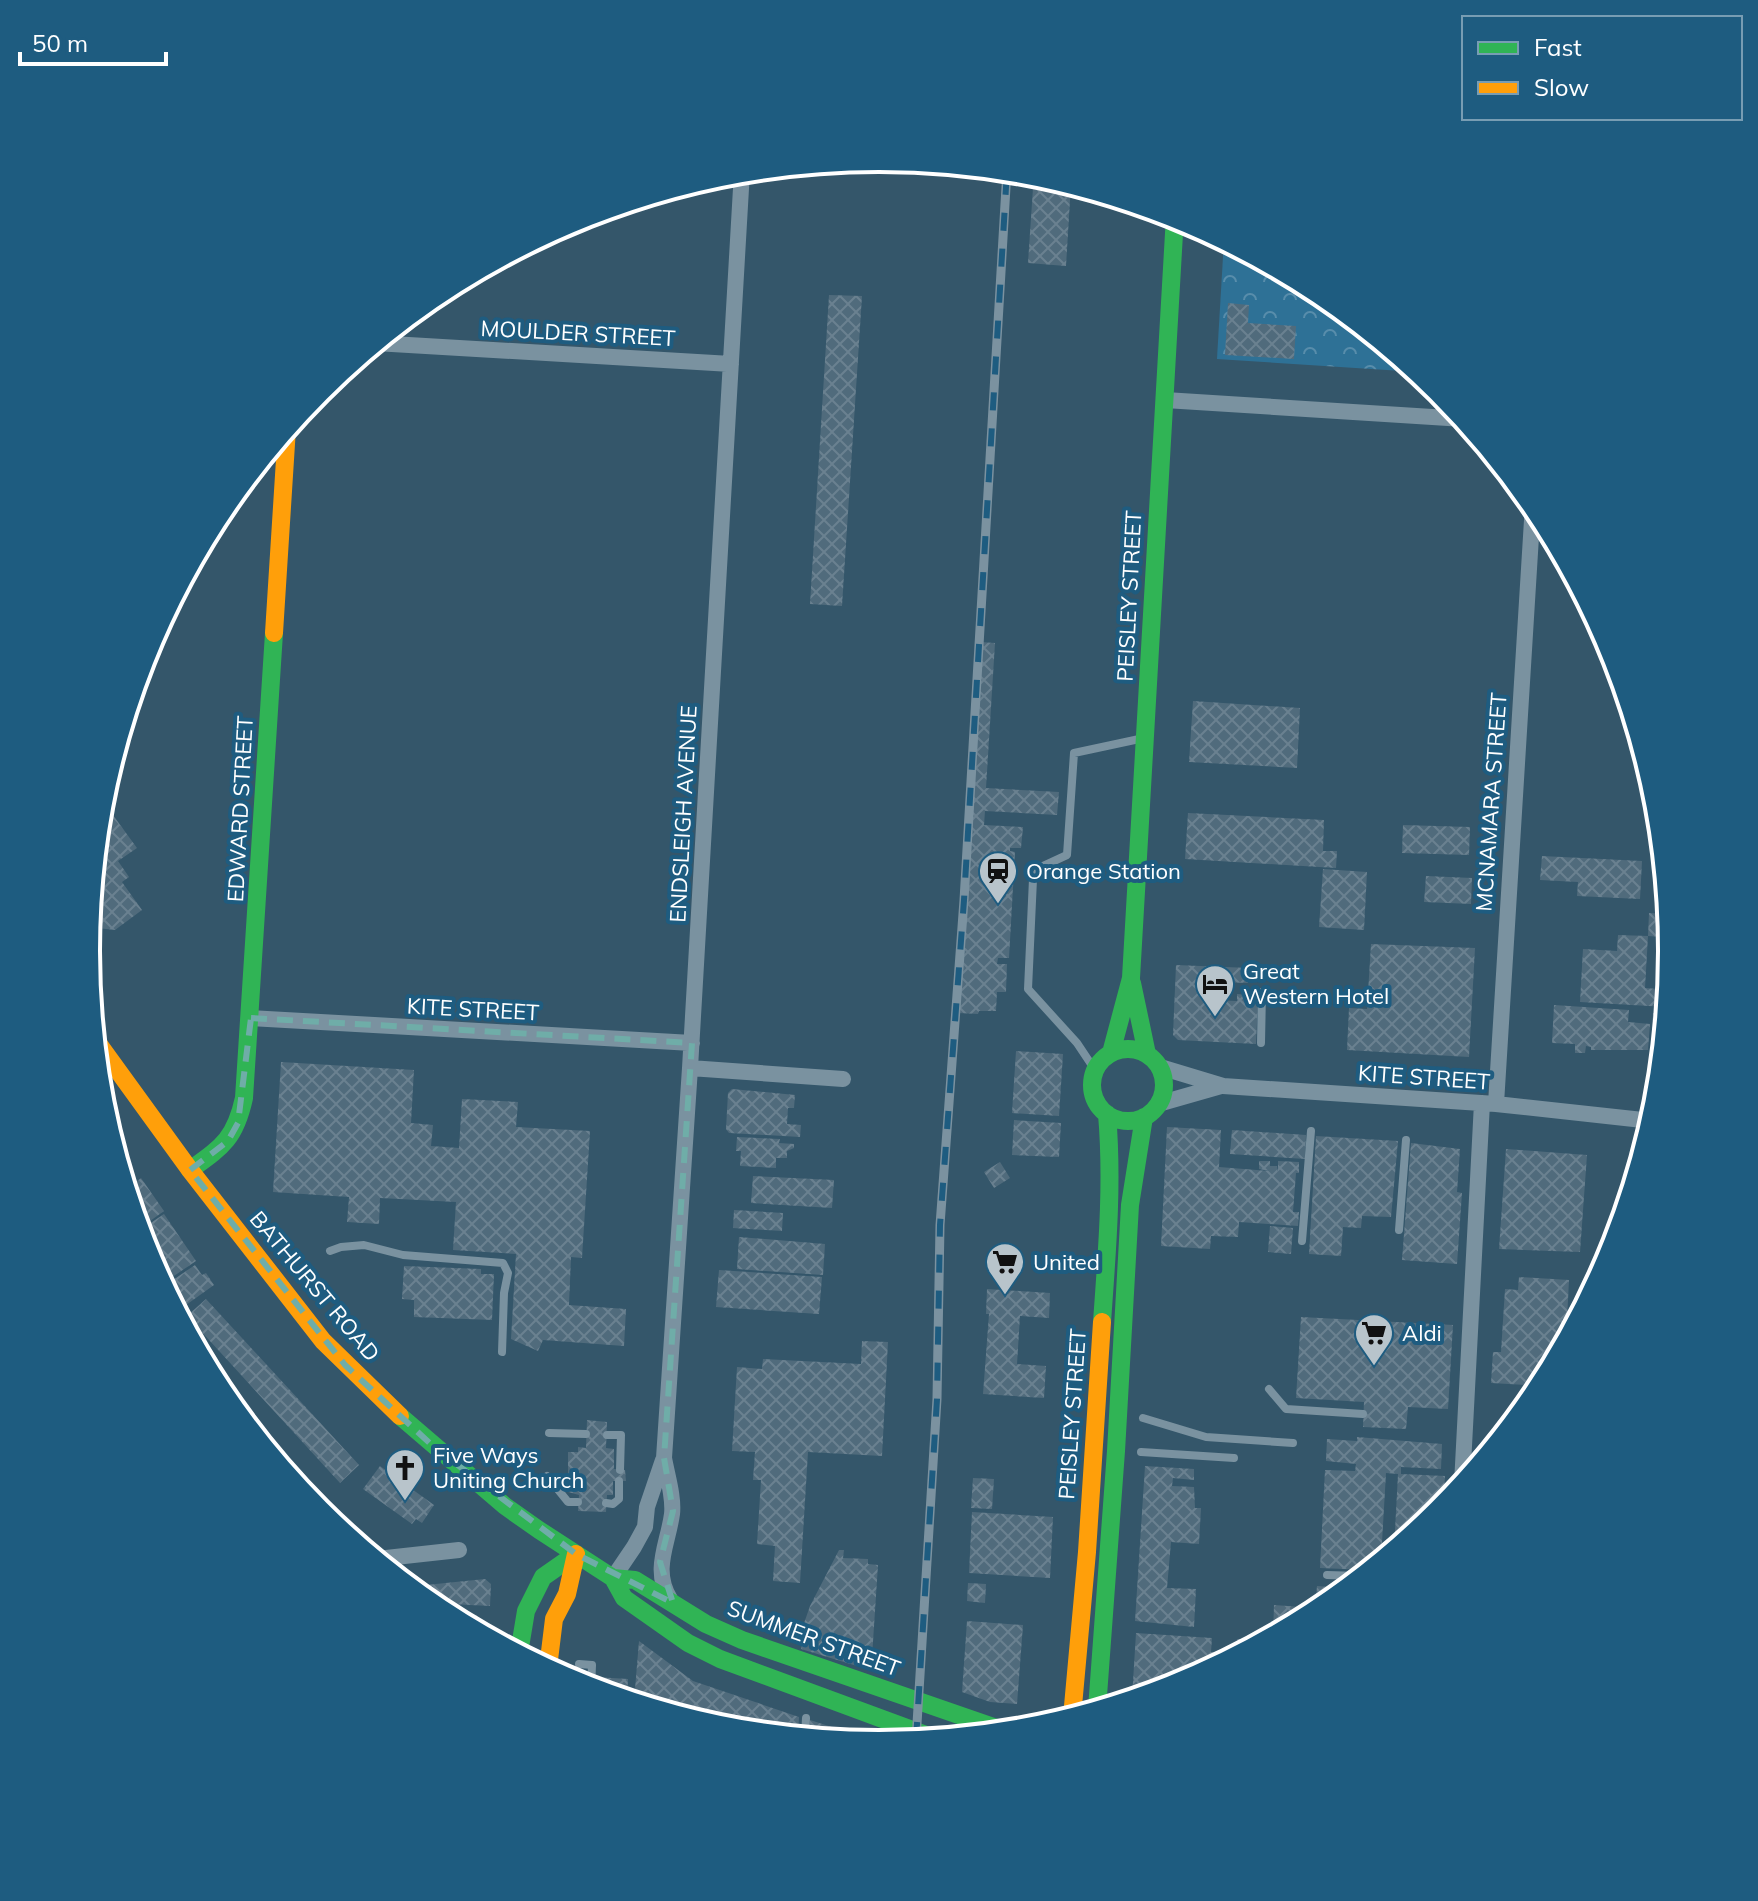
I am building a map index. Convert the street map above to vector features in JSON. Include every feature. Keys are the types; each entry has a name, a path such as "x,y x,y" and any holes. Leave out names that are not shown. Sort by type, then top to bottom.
{"main road":[{"name":"PEISLEY STREET","path":"1111,1053 1131,978 1174,230"},
{"name":"EDWARD STREET","path":"190,1170 228,1141 238,1123 251,1018 286,446"},
{"name":"PEISLEY STREET","path":"1131,978 1153,1061"},
{"path":"1135,1049 1153,1061 1164,1086 1151,1110 1125,1121 1107,1114 1093,1094 1095,1070 1101,1060 1111,1053 1135,1049"},
{"name":"BATHURST ROAD","path":"108,1057 190,1170 345,1365 435,1448 505,1506 576,1554"},
{"name":"PEISLEY STREET","path":"1098,1698 1130,1205 1151,1110"},
{"name":"PEISLEY STREET","path":"1073,1705 1087,1552 1110,1199 1107,1114"},
{"path":"521,1642 526,1611 543,1577 576,1554"},
{"path":"549,1656 554,1619 567,1594 576,1554"},
{"name":"SUMMER STREET","path":"576,1554 613,1578 635,1580 706,1624 742,1640 982,1723"},
{"name":"SUMMER STREET","path":"613,1578 624,1598 688,1643 720,1659 909,1729"}],"street":[{"name":"ENDSLEIGH AVENUE","path":"673,1603 666,1592 660,1562 673,1511 664,1458 692,1043 741,184"},
{"name":"MOULDER STREET","path":"391,344 731,364"},
{"path":"1165,400 1447,418"},
{"name":"MCNAMARA STREET","path":"1463,1466 1531,525"},
{"name":"KITE STREET","path":"251,1018 692,1043"},
{"name":"KITE STREET","path":"1153,1061 1223,1086 1489,1104 1639,1119"},
{"path":"690,1068 843,1079"},
{"name":"KITE STREET","path":"1151,1110 1223,1086"},
{"name":"KITE STREET","path":"1623,1116 1640,1115"},
{"name":"ENDSLEIGH AVENUE","path":"613,1578 645,1527 647,1507 664,1458"},
{"path":"391,1557 459,1550"}],"lane":[{"path":"1095,1070 1077,1043 1028,989 1033,879 1041,867 1067,855 1074,753 1145,738"},
{"path":"1261,1043 1262,992"},
{"path":"1302,1241 1311,1131"},
{"path":"1399,1230 1406,1140"},
{"path":"330,1251 341,1247 372,1246 403,1255 503,1263 508,1273 504,1293 502,1352"},
{"path":"1269,1389 1286,1409 1363,1414"},
{"path":"1143,1418 1206,1437 1293,1443"},
{"path":"549,1433 586,1434"},
{"path":"607,1435 621,1435 620,1470"},
{"path":"1141,1452 1234,1458"},
{"path":"547,1476 568,1502 578,1502"},
{"path":"606,1503 613,1504 619,1499 619,1481"},
{"path":"1327,1575 1344,1576"},
{"path":"579,1664 592,1665 592,1674"},
{"path":"806,1718 806,1726"}],"highlighted area":[{"path":"251,1018 692,1043 664,1458 673,1511 660,1562 673,1603 576,1554 435,1448 345,1365 190,1170 228,1141 238,1123"}],"green space":[{"path":"1223,252 1312,303 1399,371 1217,359"}],"building":[{"path":"1033,187 1070,195 1066,266 1028,263"},
{"path":"829,295 862,296 842,606 810,604"},
{"path":"1228,303 1249,305 1248,323 1296,326 1294,359 1225,355"},
{"path":"981,642 995,643 986,788 1059,792 1057,815 985,811 984,825 1023,827 1021,848 1010,848 1015,852 1009,958 998,958 997,964 1007,964 1006,992 997,992 996,1011 979,1011 978,1014 958,1013"},
{"path":"1193,701 1300,708 1297,768 1189,762"},
{"path":"1188,813 1324,820 1323,851 1337,851 1336,868 1185,859"},
{"path":"113,814 137,848 118,861 129,877 122,882 142,910 115,930 101,928"},
{"path":"1403,825 1470,827 1469,855 1402,853"},
{"path":"1542,856 1642,861 1640,899 1577,896 1578,882 1540,880"},
{"path":"1323,869 1367,872 1364,930 1319,927"},
{"path":"1426,876 1472,878 1471,904 1424,902"},
{"path":"1649,913 1657,913 1657,937 1648,936"},
{"path":"1618,935 1648,936 1645,988 1656,989 1655,1006 1580,1002 1583,949 1617,951"},
{"path":"1371,944 1475,948 1469,1057 1347,1050 1349,1008 1367,1009"},
{"name":"Great Western Hotel","path":"1176,965 1249,968 1248,983 1216,982 1215,1000 1237,1001 1237,994 1250,995 1249,1002 1258,1002 1256,1044 1178,1040 1173,1035"},
{"path":"1554,1005 1629,1010 1628,1022 1650,1024 1648,1050 1591,1050 1586,1046 1585,1053 1575,1053 1575,1044 1552,1043"},
{"path":"1016,1051 1063,1054 1059,1116 1012,1113"},
{"path":"281,1062 414,1070 411,1123 433,1125 431,1146 459,1148 462,1099 518,1102 516,1127 590,1131 582,1258 571,1257 569,1305 626,1309 624,1346 543,1340 538,1351 511,1339 516,1254 453,1250 456,1202 380,1198 379,1224 347,1222 349,1197 273,1192"},
{"path":"732,1089 795,1095 794,1108 788,1108 787,1124 801,1125 800,1137 729,1133 726,1129 728,1093"},
{"path":"1014,1120 1061,1123 1059,1157 1012,1155"},
{"path":"1167,1127 1221,1130 1219,1167 1269,1171 1259,1169 1259,1161 1270,1161 1270,1166 1277,1166 1278,1172 1278,1161 1299,1162 1293,1212 1299,1212 1298,1226 1239,1222 1238,1237 1211,1236 1210,1249 1161,1246"},
{"path":"1232,1130 1306,1135 1305,1159 1230,1154"},
{"path":"1316,1136 1398,1141 1391,1217 1362,1216 1361,1228 1343,1227 1341,1256 1309,1254"},
{"path":"737,1137 780,1139 779,1143 794,1144 794,1148 787,1151 787,1158 776,1158 776,1168 740,1166 741,1151 736,1151"},
{"path":"1411,1143 1460,1149 1457,1192 1462,1193 1457,1264 1402,1260"},
{"path":"1506,1149 1587,1155 1580,1252 1499,1249"},
{"path":"1000,1162 1010,1178 994,1188 984,1172"},
{"path":"753,1176 834,1180 832,1208 751,1203"},
{"path":"141,1178 164,1211 149,1222 141,1201 136,1182"},
{"path":"734,1210 783,1213 782,1231 733,1228"},
{"path":"164,1214 196,1261 172,1277 150,1224"},
{"path":"1270,1226 1293,1228 1291,1254 1268,1252"},
{"path":"739,1237 825,1244 823,1275 737,1269"},
{"path":"195,1265 202,1275 206,1273 214,1285 186,1305 173,1280"},
{"path":"404,1266 481,1269 481,1274 494,1274 492,1320 414,1317 414,1300 402,1299"},
{"path":"719,1270 822,1277 819,1314 716,1307"},
{"path":"1519,1277 1569,1280 1567,1315 1526,1385 1491,1383 1493,1352 1501,1352 1505,1289 1518,1290"},
{"path":"987,1289 1050,1293 1049,1318 1020,1316 1017,1364 1046,1366 1044,1398 983,1394 989,1314 986,1314"},
{"path":"206,1299 359,1465 340,1483 197,1327 190,1313"},
{"name":"Aldi","path":"1301,1317 1453,1325 1448,1409 1408,1407 1406,1429 1363,1427 1364,1402 1296,1398"},
{"path":"862,1341 888,1342 882,1456 808,1452 800,1583 773,1581 775,1546 757,1544 761,1480 753,1480 755,1452 732,1451 737,1367 762,1369 763,1359 861,1364"},
{"path":"587,1420 607,1422 606,1448 614,1449 614,1469 625,1470 626,1481 613,1481 613,1495 607,1495 606,1512 578,1511 579,1495 568,1492 568,1452 578,1452 578,1447 586,1448"},
{"path":"1357,1437 1442,1444 1441,1469 1401,1467 1401,1474 1445,1476 1444,1486 1395,1534 1398,1474 1386,1473 1382,1545 1352,1569 1320,1568 1325,1470 1355,1471 1356,1464 1326,1461 1327,1439 1357,1441"},
{"path":"380,1466 434,1505 422,1523 416,1519 412,1524 363,1489"},
{"path":"1145,1466 1194,1469 1194,1480 1173,1478 1172,1486 1194,1487 1195,1508 1201,1508 1199,1544 1171,1542 1167,1588 1196,1589 1194,1627 1135,1621"},
{"path":"973,1478 994,1479 992,1509 971,1508"},
{"path":"972,1512 1053,1517 1050,1578 969,1573"},
{"path":"839,1550 844,1550 843,1558 868,1559 868,1564 878,1565 872,1657 867,1663 857,1666 801,1649 801,1632 810,1606"},
{"path":"485,1579 491,1584 490,1606 456,1604 427,1585"},
{"path":"968,1583 986,1584 985,1603 967,1601"},
{"path":"1317,1586 1328,1587 1316,1595"},
{"path":"1274,1605 1298,1607 1273,1622"},
{"path":"967,1621 1023,1625 1017,1704 990,1702 962,1692"},
{"path":"1136,1633 1212,1638 1211,1652 1216,1652 1133,1687"},
{"path":"639,1641 693,1681 799,1717 799,1725 727,1715 635,1690"},
{"path":"601,1677 628,1679 628,1687"},
{"path":"810,1720 836,1728 828,1728 810,1726"}],"railway":[{"path":"917,1729 937,1399 940,1225 964,900 1006,182"}],"traffic: fast":[{"path":"1111,1053 1131,978 1174,230"},
{"path":"190,1170 226,1141 244,1098 274,633"},
{"path":"1132,983 1147,1054"},
{"path":"1128,1049 1148,1055 1158,1065 1164,1085 1158,1105 1148,1115 1128,1121 1108,1115 1098,1105 1092,1085 1098,1065 1108,1055 1128,1049"},
{"path":"1102,1322 1109,1192 1107,1114"},
{"path":"1098,1698 1130,1205 1144,1117"},
{"path":"400,1416 505,1506 613,1578 635,1580 706,1624 742,1640 982,1723"},
{"path":"521,1642 526,1611 543,1577 576,1554"},
{"path":"613,1578 624,1598 688,1643 720,1659 909,1729"}],"traffic: slow":[{"path":"274,633 286,446"},
{"path":"108,1057 190,1170 323,1341 400,1416"},
{"path":"1073,1705 1102,1322"},
{"path":"549,1656 554,1619 567,1594 576,1554"}],"place":[{"name":"Orange Station","path":"998,905"},
{"name":"Great Western Hotel","path":"1215,1018"},
{"name":"United","path":"1005,1296"},
{"name":"Aldi","path":"1374,1367"},
{"name":"Five Ways Uniting Church","path":"405,1502"}]}
